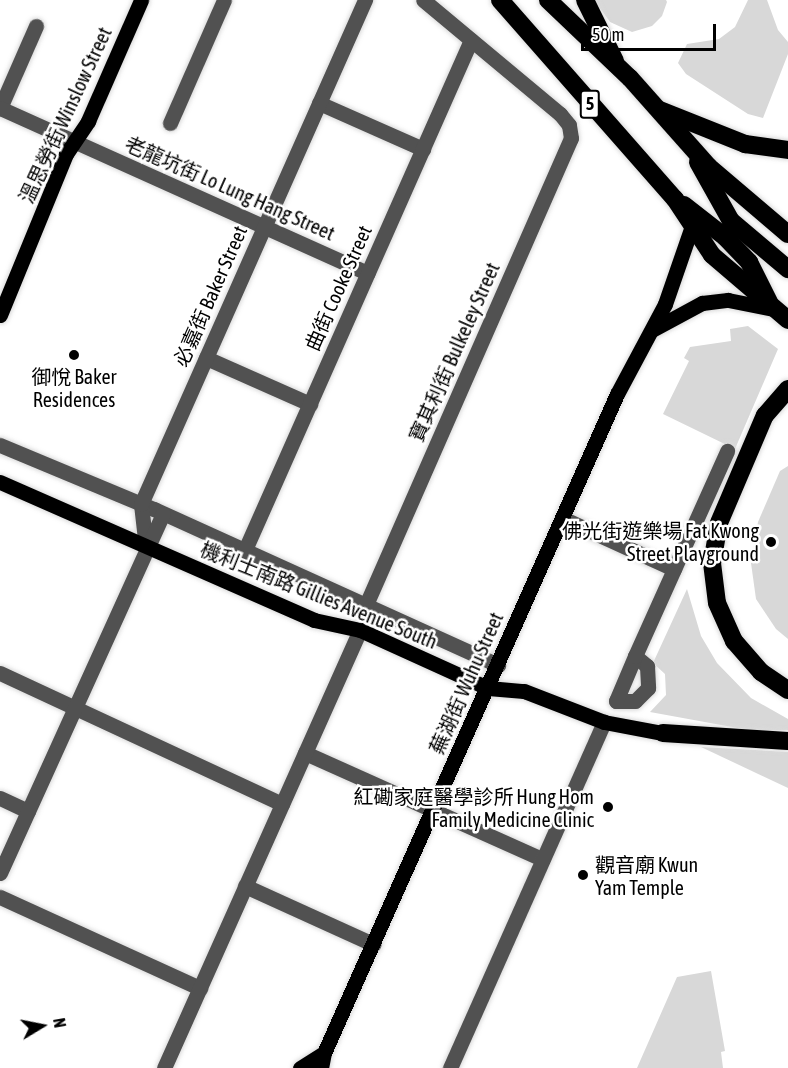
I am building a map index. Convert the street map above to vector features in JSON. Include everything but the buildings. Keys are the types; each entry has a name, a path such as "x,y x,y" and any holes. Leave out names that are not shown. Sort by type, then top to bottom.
{"highway":[{"name":"5","path":"500,0 675,199 712,255 788,320"},
{"name":"5","path":"548,0 578,32 617,65 660,110 688,144 788,234"},
{"path":"585,0 617,65"},
{"path":"660,110 745,144 788,150"},
{"path":"688,144 731,221 788,268"},
{"name":"5","path":"675,199 725,237 749,262 773,309"},
{"path":"788,389 765,415 737,478 718,523 712,563 717,603 734,641 761,672 788,690"},
{"path":"663,733 788,741"}],"main road":[{"name":"溫思勞街 Winslow Street","path":"0,315 66,154 76,141 141,0"},
{"name":"蕪湖街 Wuhu Street","path":"300,1068 322,1061 562,518 669,294 692,226"},
{"path":"649,332 702,303 728,300 773,309"},
{"name":"機利士南路 Gillies Avenue South","path":"0,482 314,620 360,630 488,688 524,691 604,722 663,733"}],"street":[{"path":"170,123 224,0"},
{"name":"必嘉街 Baker Street","path":"141,504 365,0"},
{"path":"423,0 471,40"},
{"path":"0,108 36,26"},
{"name":"寶其利街 Bulkeley Street","path":"365,607 570,145 568,125 560,114 471,40"},
{"name":"曲街 Cooke Street","path":"244,552 471,40"},
{"path":"319,103 423,149"},
{"name":"老龍坑街 Lo Lung Hang Street","path":"0,108 368,273"},
{"path":"206,358 310,404"},
{"name":"機利士南路 Gillies Avenue South","path":"0,445 141,504 365,607 498,665"},
{"path":"635,656 727,451"},
{"path":"141,504 146,548"},
{"path":"0,873 163,514"},
{"path":"562,518 674,569"},
{"path":"164,1068 360,630"},
{"path":"0,673 282,804"},
{"path":"450,1068 604,722"},
{"path":"305,753 542,859"},
{"path":"0,798 28,811"},
{"path":"245,886 373,944"},
{"path":"0,897 200,987"}],"shaded area":[{"path":"594,0 666,0 667,2 662,16 652,26 632,32 610,22"},
{"path":"748,0 767,0 778,30 788,42 788,54 763,118 748,114 686,74 678,63 687,44 719,39 735,27"},
{"path":"748,326 778,349 735,449 663,414 689,361 684,358 690,347 731,341 730,329"},
{"name":"佛光街遊樂場 Fat Kwong Street Playground","path":"788,466 788,639 776,629 756,599 751,563 758,522 780,471"},
{"path":"687,589 701,636 717,663 751,698 788,719 788,730 754,731 650,712 666,695 665,674 653,663"},
{"path":"701,747 788,752 788,788"},
{"path":"711,971 725,1051 721,1052 723,1068 637,1068 677,977"}],"place":[{"name":"御悅 Baker Residences","path":"74,355"},
{"name":"佛光街遊樂場 Fat Kwong Street Playground","path":"771,542"},
{"name":"紅磡家庭醫學診所 Hung Hom Family Medicine Clinic","path":"608,807"},
{"name":"觀音廟 Kwun Yam Temple","path":"583,875"}]}
